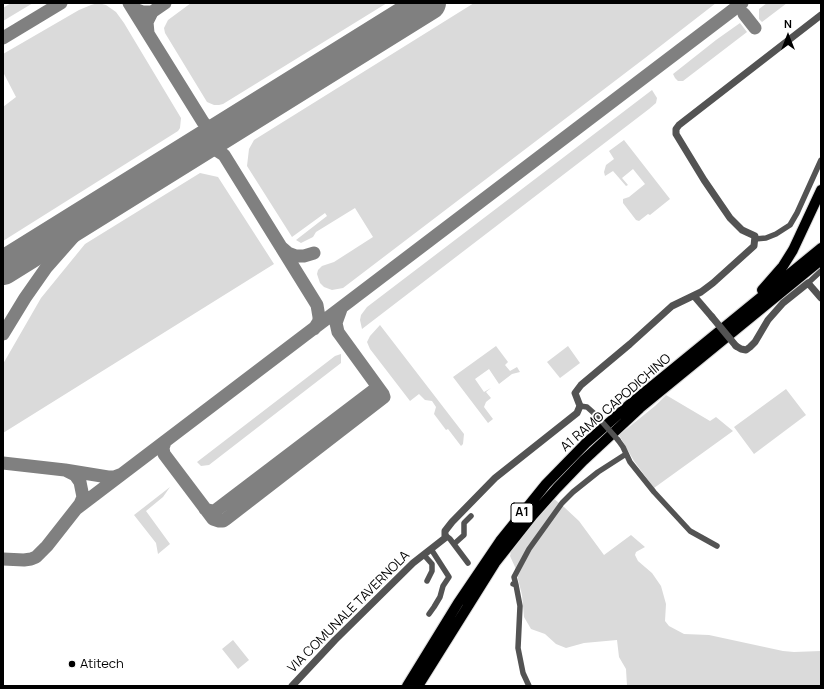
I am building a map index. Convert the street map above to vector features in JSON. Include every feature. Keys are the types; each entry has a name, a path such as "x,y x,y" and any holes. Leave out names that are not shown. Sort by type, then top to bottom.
{"highway":[{"path":"673,370 763,289 776,275 793,250 821,190"},
{"name":"A1 RAMO CAPODICHINO","path":"408,686 458,603 496,547 546,484 586,443 630,404 821,248"},
{"name":"A1 RAMO CAPODICHINO","path":"418,686 495,563 533,515 557,488 588,456 640,408 821,260"}],"street":[{"path":"756,239 755,236 742,230 728,215 676,134 676,129 679,125 821,15"},
{"path":"756,239 776,234 790,225 821,160"},
{"path":"717,546 690,531 654,492 630,462 618,440 596,415 587,407 580,406 575,393 581,385 672,306 694,296 713,283 737,263 754,246 756,239"},
{"path":"694,296 736,346 741,350 746,350 756,342 768,320 783,303 821,271"},
{"path":"808,283 821,298"},
{"name":"VIA COMUNALE TAVERNOLA","path":"292,686 335,640 413,563 445,538 445,531 452,522 495,478 577,413 580,406"},
{"path":"529,686 523,673 518,648 520,606 514,585 514,577 529,549 562,503 598,472 626,454"},
{"path":"454,544 464,535 464,523 471,516"},
{"path":"445,535 450,539 468,563"},
{"path":"429,614 437,602 443,586 449,577 431,549"},
{"name":"VIA COMUNALE TAVERNOLA","path":"424,555 432,564 432,571 427,582"}],"shaded area":[{"path":"11,3 33,3 3,21 3,8"},
{"path":"98,3 106,5 116,12 124,23 181,118 180,128 178,131 3,241 3,107 16,97 3,72 3,54 79,10"},
{"path":"191,3 387,3 223,104 214,105 207,102 165,33 164,28 168,20"},
{"path":"474,3 716,3 343,288 332,290 324,287 320,283 317,274 318,270 322,266 334,262 373,237 355,208 316,232 313,237 301,243 296,240 327,216 325,213 292,237 247,166 249,149 254,140"},
{"path":"767,3 787,3 762,22 759,19 759,9"},
{"path":"740,23 747,32 683,81 678,81 675,78 673,74"},
{"path":"652,90 657,98 656,103 649,109 362,329 360,320 361,315 367,307"},
{"path":"624,140 670,199 650,215 648,214 639,221 636,220 623,203 623,199 629,197 645,184 633,169 622,178 628,185 626,186 613,171 605,176 604,172 606,165 614,159 609,151"},
{"path":"200,173 218,177 274,264 3,433 3,364 41,298 85,244"},
{"path":"380,325 464,434 463,444 461,446 434,414 436,407 432,401 425,400 419,394 410,401 370,349 367,342 370,336"},
{"path":"496,346 508,362 505,365 510,371 517,367 520,372 512,374 499,384 489,369 475,379 484,392 491,388 486,392 491,398 486,402 484,407 493,419 488,423 453,377"},
{"path":"568,346 580,363 560,378 547,362"},
{"path":"341,354 341,363 209,465 201,466 197,462 335,356"},
{"path":"786,389 806,415 754,454 734,427"},
{"path":"666,395 710,421 716,417 733,431 654,488 634,461 619,435 655,406"},
{"path":"170,487 163,497 146,511 170,544 158,554 156,543 134,515"},
{"path":"553,498 579,521 604,555 631,535 645,547 636,552 635,555 638,561 652,573 661,586 666,604 665,621 669,626 684,634 709,635 783,651 821,651 821,686 627,686 626,669 619,657 617,640 584,643 566,648 556,644 545,634 531,629 524,617 522,595 515,567 510,556 512,548"},
{"path":"233,640 249,660 238,669 222,649"}],"taxiway":[{"path":"3,38 61,3"},
{"path":"129,3 203,122 207,126 221,130 229,127"},
{"path":"152,12 165,3"},
{"path":"76,509 742,3"},
{"path":"132,8 143,12 152,12 147,22 148,33"},
{"path":"744,14 755,28"},
{"path":"195,148 213,148 224,155 317,305 319,321 314,329"},
{"path":"3,334 25,298 46,268 98,209"},
{"path":"281,247 288,253 296,256 304,256 314,253"},
{"path":"165,442 163,448 164,454 213,519 219,521 226,519 384,397 338,332 336,323 341,309"},
{"path":"205,509 211,511 216,510 374,390 376,386"},
{"path":"3,463 65,470 108,477 114,477 122,474"},
{"path":"3,559 24,560 36,557 47,546 80,504 83,497 80,482 75,475 65,470"}],"runway":[{"path":"3,268 429,3"}],"place":[{"name":"Atitech","path":"72,664"}]}
